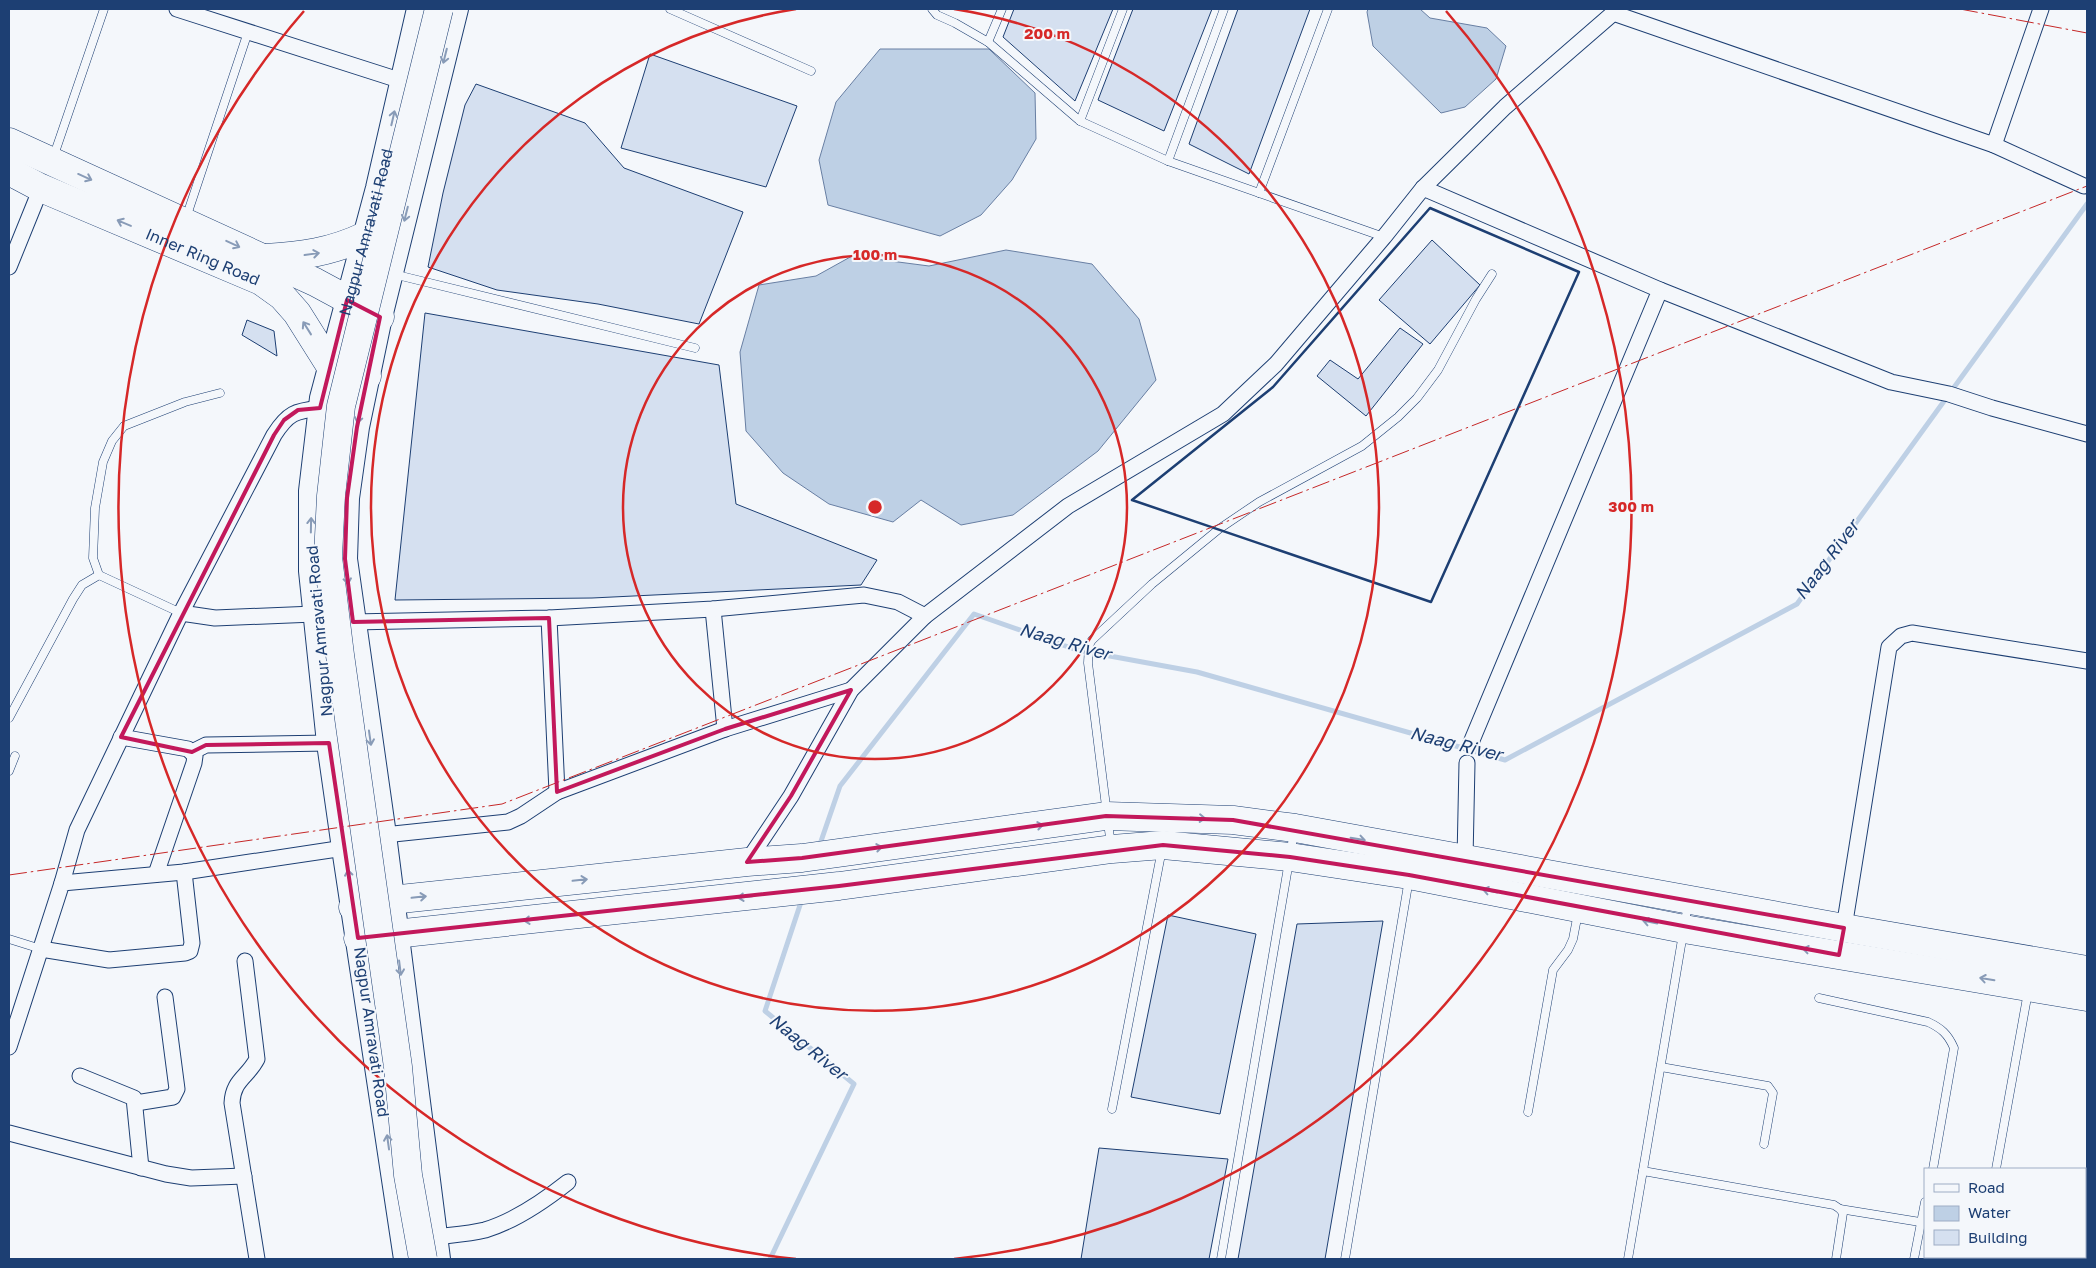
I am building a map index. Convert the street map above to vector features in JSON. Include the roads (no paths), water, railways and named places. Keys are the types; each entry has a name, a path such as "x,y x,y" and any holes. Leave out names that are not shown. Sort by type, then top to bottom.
{"highway":[{"path":"432,1252 408,1175 398,1067 341,664 328,557 331,496 341,406 439,9"},
{"name":"Inner Ring Road","path":"9,142 46,175 261,281 282,296 297,313 331,367"},
{"name":"Inner Ring Road","path":"9,171 46,175 185,222 315,282 380,316"},
{"path":"264,258 323,252 344,246 364,236"},
{"path":"331,367 368,376"},
{"path":"353,907 391,900 747,862 814,857 1106,816 1233,820 1295,828 1844,928 2031,974 2087,996"},
{"path":"358,938 805,890 1112,849 1163,845 1290,857 1409,875 1684,929 1839,955 2031,974 2087,970"}],"main road":[{"name":"Nagpur Amravati Road","path":"406,1259 344,848 310,572 312,491 320,408 378,188 419,9"},
{"name":"Nagpur Amravati Road","path":"432,1252 384,835 345,559 347,498 357,427 380,316 456,9"}],"street":[{"path":"177,9 402,81"},
{"path":"1994,145 2041,9"},
{"path":"747,862 791,796 851,690 925,616 1068,506 1223,414 1276,364 1423,188 1505,107 1616,11 1994,145 2086,187"},
{"path":"9,267 46,175"},
{"path":"1423,188 1660,290 1892,382 1949,394 2087,434"},
{"path":"1470,745 1660,290"},
{"path":"9,1047 62,883 77,830 181,613 279,427 284,420 298,410 320,408"},
{"path":"353,622 549,618 713,609 864,595 898,602 925,616"},
{"path":"713,609 725,729"},
{"path":"181,613 215,618 314,614"},
{"path":"549,618 557,792"},
{"path":"1839,955 1889,647 1901,636 1912,633 2087,661"},
{"path":"384,835 508,822 521,816 557,792 725,729 851,690"},
{"path":"121,738 188,749 195,756 156,874"},
{"path":"192,752 206,745 330,743"},
{"path":"1465,859 1467,763"},
{"path":"62,883 184,872 344,848"},
{"path":"41,948 109,960 190,950 192,943 184,872"},
{"path":"245,961 257,1060 252,1069 233,1091 232,1103 257,1259"},
{"path":"136,1103 173,1097 178,1089 165,997"},
{"path":"80,1076 134,1098 141,1168"},
{"path":"9,1133 141,1168 191,1178 244,1176"},
{"path":"432,1252 517,1215 546,1199 568,1182"}],"lane":[{"path":"46,175 104,9"},
{"path":"670,9 811,71"},
{"path":"932,9 937,15 988,42 1080,121 1168,161 1384,237"},
{"path":"988,42 1002,9"},
{"path":"1080,121 1123,9"},
{"path":"1168,161 1224,9"},
{"path":"1259,193 1328,9"},
{"path":"185,222 248,32"},
{"path":"391,274 695,348"},
{"path":"1112,849 1106,816 1088,658 1089,645 1092,640 1152,584 1218,529 1259,502 1362,446 1398,417 1417,398 1438,370 1476,299 1492,274"},
{"path":"181,613 99,575 93,558 95,508 103,462 112,441 124,426 185,402 220,393"},
{"path":"9,718 73,598 82,586 99,575"},
{"path":"1467,763 1470,745"},
{"path":"9,772 15,756"},
{"path":"1221,1259 1295,828"},
{"path":"1112,1109 1163,845"},
{"path":"1345,1259 1409,875"},
{"path":"1628,1259 1689,899"},
{"path":"1528,1112 1553,970 1568,950 1573,939 1579,908"},
{"path":"9,939 41,948"},
{"path":"1996,1168 2031,974"},
{"path":"1819,998 1928,1022 1941,1028 1949,1037 1954,1048 1934,1168"},
{"path":"1660,1067 1768,1086 1774,1094 1764,1144"},
{"path":"1643,1171 1834,1205 1840,1209 1920,1222"},
{"path":"1914,1259 1924,1206"},
{"path":"1836,1259 1842,1221 1840,1209"}],"water":[{"path":"1368,9 1420,9 1430,18 1487,28 1506,46 1496,79 1465,107 1441,113 1373,46"},
{"path":"880,49 989,49 1035,93 1036,139 1012,180 981,215 940,236 828,205 819,160 836,102"},
{"path":"1006,250 1092,264 1139,319 1156,380 1098,451 1013,515 961,525 921,500 893,522 829,504 783,473 746,431 740,352 759,285 816,276 852,256 929,266"}],"waterway":[{"name":"Naag River","path":"819,847 840,786 974,614 1077,650 1197,672 1505,760 1797,604 2087,204"},
{"name":"Naag River","path":"770,1259 854,1084 765,1011 802,899"}]}
